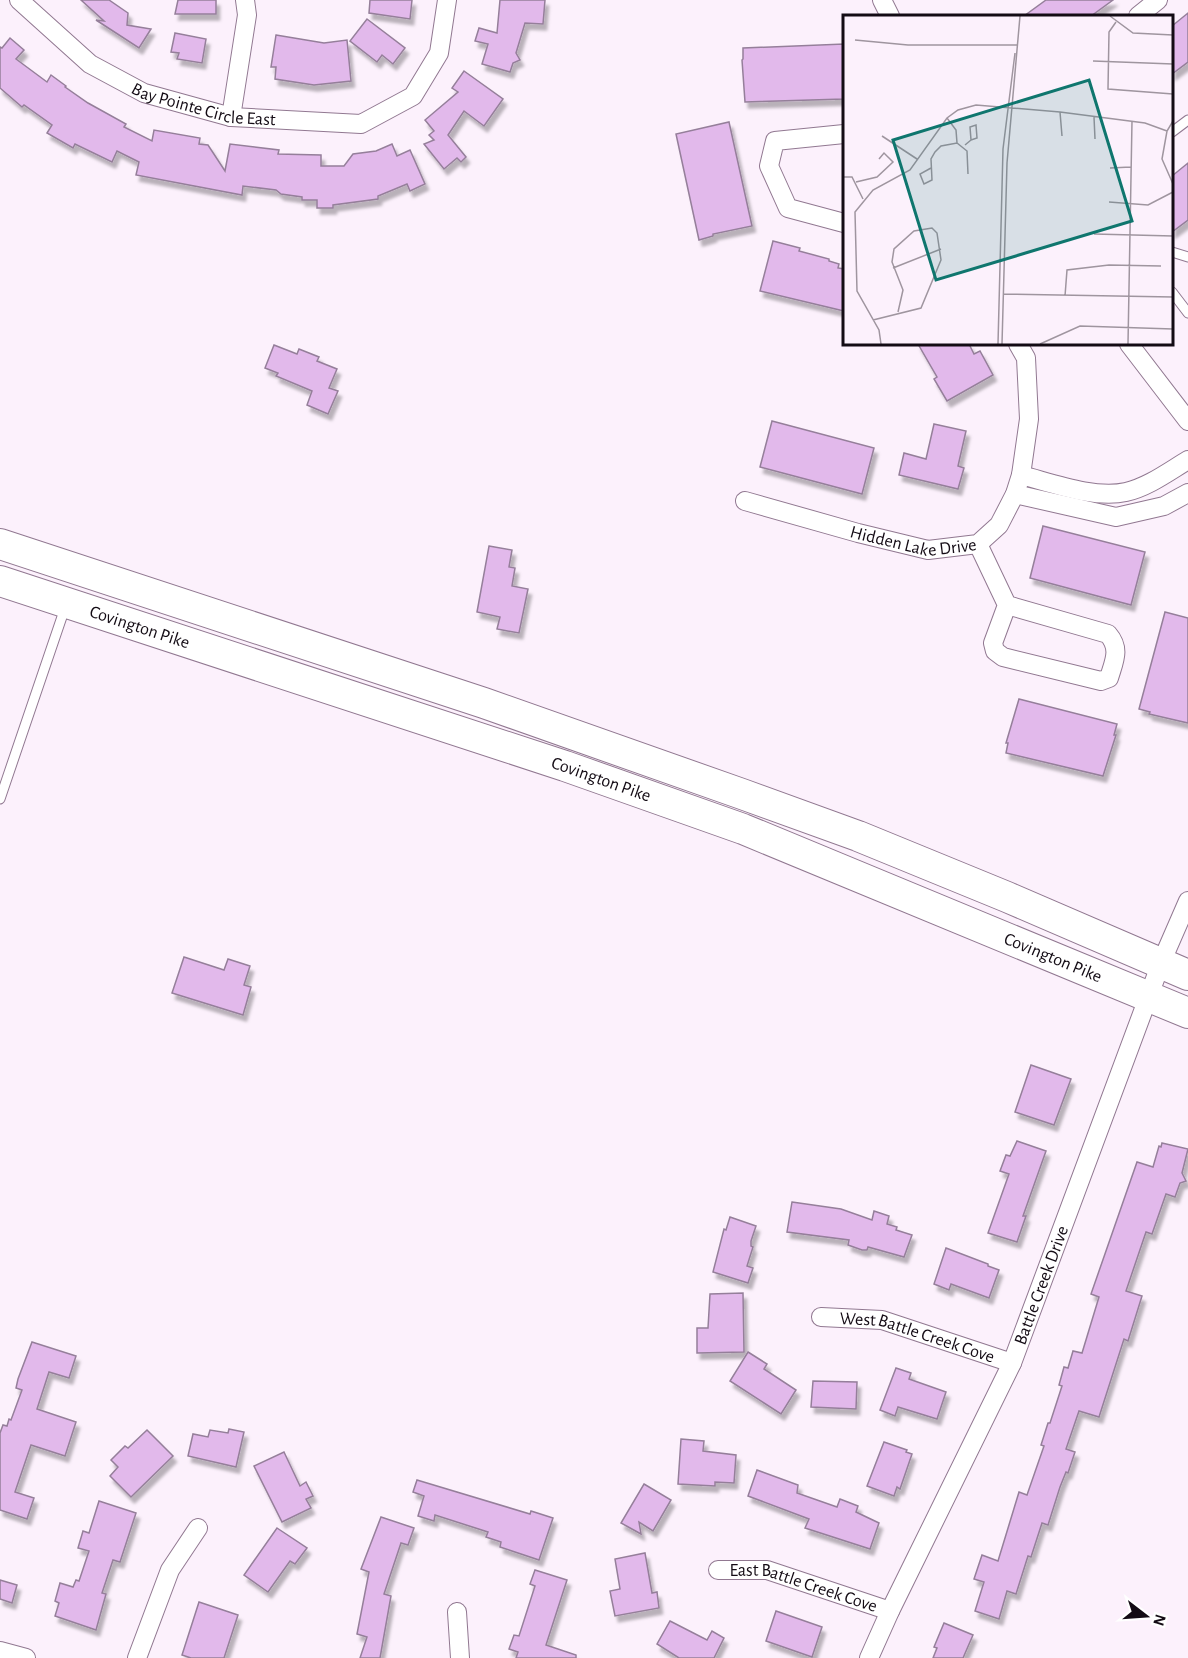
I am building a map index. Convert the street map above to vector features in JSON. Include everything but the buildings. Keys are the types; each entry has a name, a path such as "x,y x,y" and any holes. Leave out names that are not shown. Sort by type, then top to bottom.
{"main road":[{"name":"Covington Pike","path":"0,544 223,636 565,766 682,790 858,836 1175,969"},
{"name":"Covington Pike","path":"0,581 66,603 223,636"},
{"name":"Covington Pike","path":"682,790 743,829 1188,1013"}],"street":[{"name":"Bay Pointe Circle East","path":"19,0 90,64 144,93 231,117 361,124 413,96 439,53 447,0"},
{"path":"231,117 247,15 244,0"},
{"path":"882,0 890,15"},
{"path":"1139,15 1158,0"},
{"path":"843,134 775,141 769,166 788,208 843,223"},
{"name":"Hidden Lake Drive","path":"745,501 928,550 978,544 999,525 1015,494 1021,475 1029,419 1026,358 1019,345"},
{"path":"1130,345 1188,421"},
{"path":"1021,475 1089,492 1124,492 1144,486 1188,460"},
{"path":"1015,494 1116,518 1164,506 1188,493"},
{"path":"978,544 1006,605 993,643 995,651 1003,657 1101,681 1108,678 1117,654 1113,639 1108,634 1006,605"},
{"name":"Battle Creek Drive","path":"869,1658 1012,1363 1149,996 1175,969 1188,902"},
{"name":"West Battle Creek Cove","path":"822,1317 882,1320 1012,1363"},
{"path":"137,1658 170,1570 198,1527"},
{"name":"East Battle Creek Cove","path":"718,1570 767,1570 890,1611"},
{"path":"457,1612 460,1658"},
{"path":"0,1651 27,1658"}],"lane":[{"path":"1173,131 1188,120"},
{"path":"1173,252 1188,257"},
{"path":"1173,293 1188,313"},
{"path":"0,799 66,603"}]}
